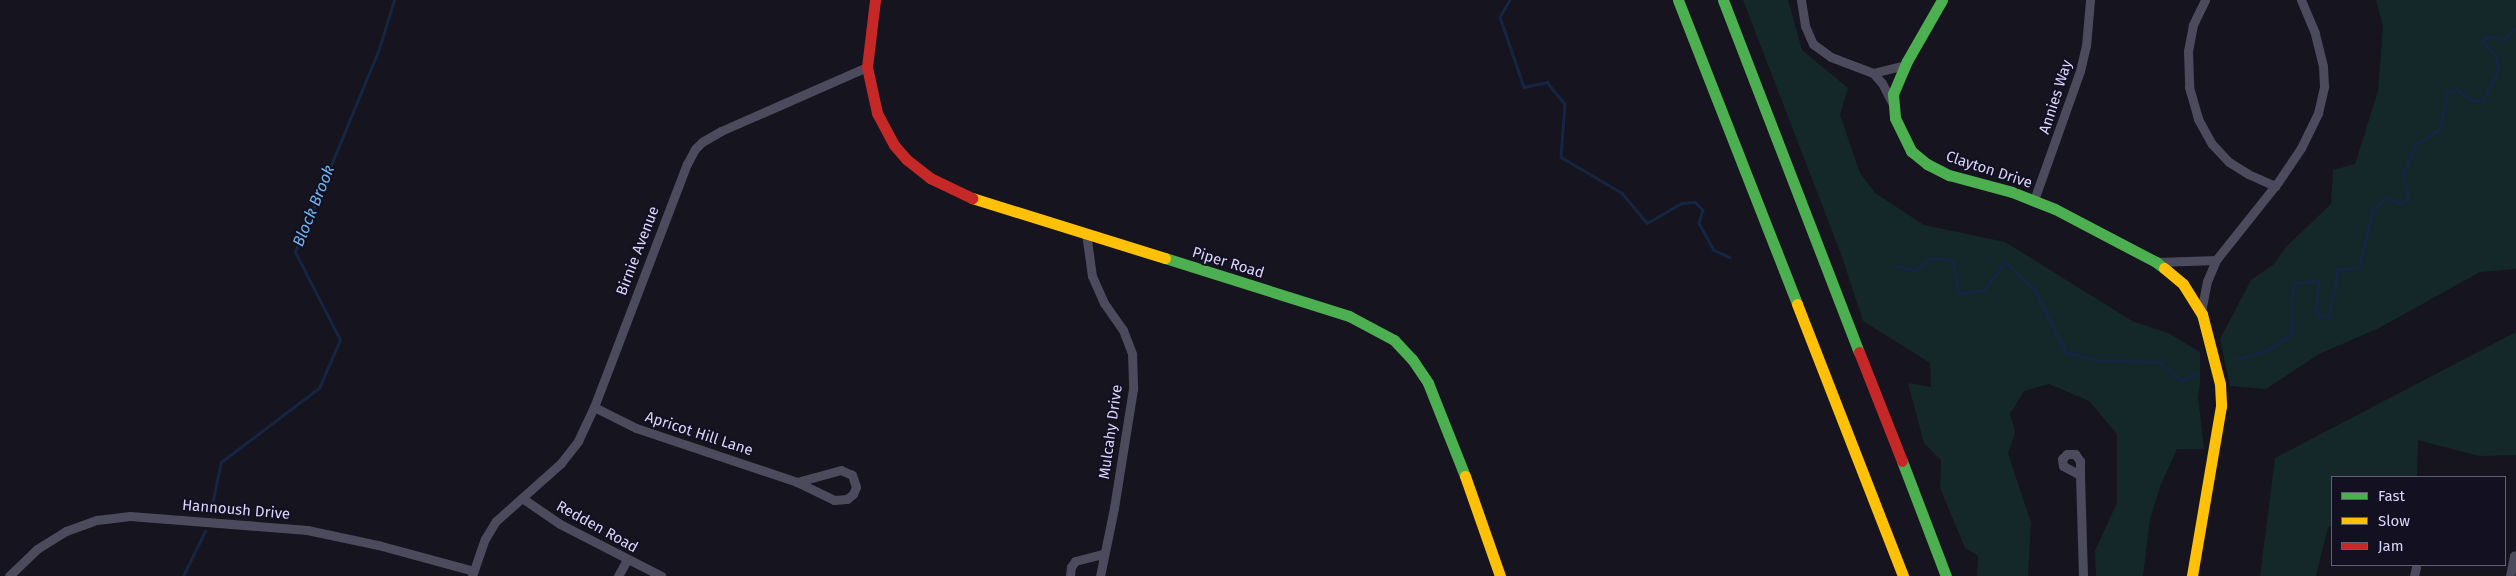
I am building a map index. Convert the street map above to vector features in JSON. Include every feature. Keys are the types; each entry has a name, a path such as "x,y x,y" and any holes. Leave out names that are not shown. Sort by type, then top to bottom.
{"main road":[{"path":"866,67 875,0"},
{"path":"1678,0 1903,576"},
{"path":"1723,0 1946,576"},
{"name":"Clayton Drive","path":"1942,0 1905,65 1896,85 1892,104 1894,118 1905,143 1911,151 1927,164 1949,175 2034,200 2156,262 2183,284 2202,314 2220,384 2221,406 2192,576"},
{"name":"Piper Road","path":"866,67 877,113 894,144 906,159 930,178 964,195 1349,316 1375,328 1394,340 1412,359 1428,384 1452,440 1500,576"}],"street":[{"path":"1801,0 1807,30 1813,44 1831,57 1873,73 1882,83 1892,104"},
{"name":"Annies Way","path":"2034,200 2080,71 2086,46 2090,0"},
{"path":"2204,0 2193,25 2188,51 2189,87 2198,118 2212,144 2229,162 2248,174 2275,186"},
{"name":"Clayton Drive","path":"2202,314 2202,301 2206,281 2216,260 2275,186 2310,131 2318,113 2324,86 2319,45 2301,0"},
{"path":"1873,73 1905,65"},
{"name":"Birnie Avenue","path":"473,573 481,547 490,530 567,456 578,442 594,407 687,164 695,149 702,142 721,131 866,67"},
{"name":"Mulcahy Drive","path":"1086,233 1092,276 1104,303 1123,330 1132,354 1134,389 1114,508 1100,576"},
{"name":"Clayton Drive","path":"2156,262 2216,260"},
{"name":"Apricot Hill Lane","path":"594,407 636,428 797,482 839,501 849,498 856,487 852,475 841,470 797,482"},
{"path":"2080,475 2083,576"},
{"name":"Redden Road","path":"522,498 560,524 661,576"},
{"name":"Hannoush Drive","path":"9,576 33,552 66,531 97,520 130,516 307,530 378,545 473,573"},
{"path":"1070,576 1071,567 1075,561 1103,554"},
{"path":"2510,576 2514,555"},
{"path":"618,576 627,560"}],"green space":[{"path":"1743,0 1788,0 1802,50 1848,88 1840,115 1860,173 1875,193 1924,225 2005,242 2132,321 2168,333 2200,352 2198,397 2204,449 2177,449 2161,484 2150,519 2143,576 2096,576 2095,551 2117,503 2117,434 2089,401 2049,384 2024,391 2010,414 2015,432 2008,453 2031,523 2028,576 1977,576 1978,556 1965,548 1940,488 1941,460 1924,443 1908,383 1931,387 1930,363 1863,321 1841,254"},
{"path":"2376,0 2516,0 2516,269 2480,272 2379,328 2319,354 2266,389 2230,386 2220,339 2251,280 2274,264 2286,247 2331,204 2333,170 2355,164 2378,91 2383,26"},
{"path":"2516,332 2516,455 2479,456 2418,440 2417,476 2331,476 2331,526 2328,527 2316,576 2260,576 2275,458"}],"waterway":[{"name":"Block Brook","path":"211,509 221,462 319,388 340,340 295,252 379,49 394,0"},
{"path":"1510,0 1500,17 1524,87 1547,82 1565,104 1561,157 1622,193 1647,223 1681,203 1695,202 1703,210 1699,223 1714,250 1730,257"},
{"path":"2236,359 2266,351 2291,335 2293,284 2319,280 2316,314 2329,317 2338,269 2359,267 2373,209 2386,198 2400,203 2408,199 2403,173 2416,144 2440,129 2447,93 2456,89 2473,100 2482,101 2498,71 2496,56 2482,41 2489,36 2504,40 2516,28"},
{"path":"1896,266 1915,270 1931,258 1953,260 1959,294 1984,290 2005,262 2035,290 2066,352 2096,360 2160,362 2181,380 2198,374"},
{"name":"Block Brook","path":"183,576 205,531"}],"traffic: fast":[{"path":"1678,0 1797,304"},
{"path":"1723,0 1859,352"},
{"path":"1942,0 1907,61 1893,94 1895,118 1911,151 1927,164 1949,175 2012,192 2055,209 2164,268"},
{"path":"1165,258 1349,316 1394,340 1412,359 1428,383 1465,476"},
{"path":"1902,461 1946,576"}],"traffic: slow":[{"path":"972,198 1165,258"},
{"path":"2164,268 2183,284 2202,314 2220,384 2221,406 2192,576"},
{"path":"1797,304 1903,576"},
{"path":"1465,476 1500,576"}],"traffic: jam":[{"path":"875,0 867,67 877,113 894,145 906,159 930,178 972,198"},
{"path":"1859,352 1902,461"}]}
